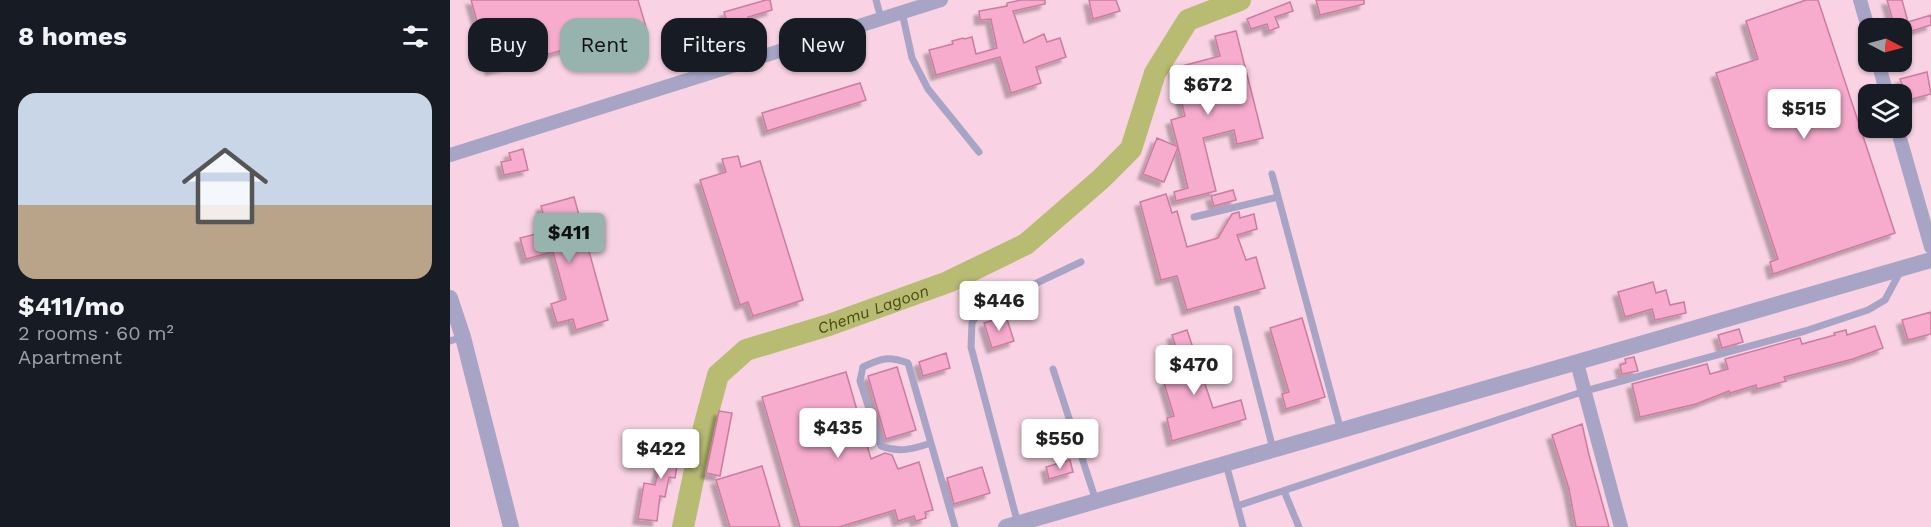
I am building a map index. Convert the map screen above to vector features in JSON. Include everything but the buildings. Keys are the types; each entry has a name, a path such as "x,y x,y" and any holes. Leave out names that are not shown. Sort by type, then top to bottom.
{"street":[{"path":"450,155 941,0"},
{"path":"1860,0 1865,18"},
{"path":"1900,138 1931,247"},
{"path":"1014,526 1931,260"},
{"path":"450,298 457,339 511,527"},
{"path":"1577,363 1621,527"}],"lane":[{"path":"876,0 881,18"},
{"path":"902,12 912,58 928,89 979,152"},
{"path":"1272,174 1341,431"},
{"path":"1194,217 1278,197"},
{"path":"1014,526 971,347 972,324 980,310 1081,262"},
{"path":"1237,506 1585,391 1805,331 1868,310 1885,300 1903,268"},
{"path":"1237,309 1274,450"},
{"path":"931,443 910,450 893,450 881,446 860,381 863,367 880,359 892,357 908,363 931,443 955,527"},
{"path":"1053,369 1096,501"},
{"path":"1226,464 1243,527"},
{"path":"1284,491 1299,527"}],"shaded area":[{"path":"450,0 1931,0 1931,527 450,527"}],"waterway":[{"name":"Chemu Lagoon","path":"683,527 704,427 718,375 746,350 829,325 948,282 1026,244 1101,179 1131,149 1155,73 1188,20 1240,0"}]}
